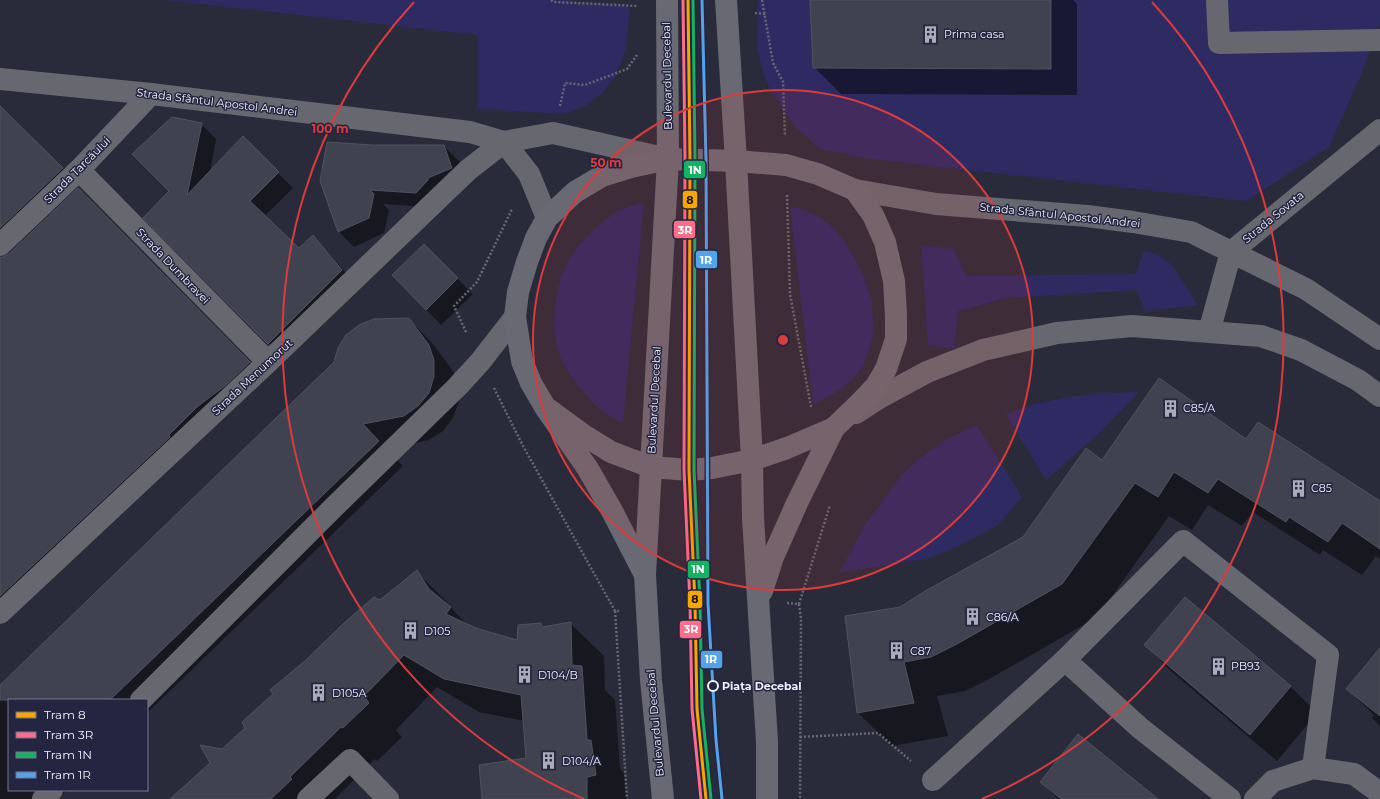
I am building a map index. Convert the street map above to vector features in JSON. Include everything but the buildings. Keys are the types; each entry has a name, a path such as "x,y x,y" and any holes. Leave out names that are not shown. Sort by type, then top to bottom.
{"main road":[{"path":"726,0 752,460 753,518 767,742 767,799"},
{"name":"Bulevardul Decebal","path":"663,799 651,680 645,575 668,159 667,4"},
{"path":"545,407 582,434 611,452 650,467 689,470 712,468 752,460 787,448 825,432 860,404 876,386 886,370 896,339 894,281 885,242 874,215 855,190 818,174 786,165 736,161 668,159 631,167 602,176 575,192 546,218 526,262 518,292 515,317 522,361 531,383 545,407 588,469 612,511 645,575"},
{"path":"759,602 773,557 797,503 825,432"}],"street":[{"path":"1217,0 1219,43 1380,40"},
{"name":"Strada Sfântul Apostol Andrei","path":"0,79 151,94 470,132 504,142 553,133 668,159"},
{"name":"Strada Tarcăului","path":"0,245 79,170 151,94"},
{"name":"Strada Sovata","path":"1231,252 1380,130"},
{"path":"504,142 529,174 546,218"},
{"name":"Strada Menumorut","path":"0,612 268,362 468,170 504,142"},
{"name":"Strada Dumbravei","path":"79,170 268,362"},
{"name":"Strada Sfântul Apostol Andrei","path":"855,190 936,204 1087,216 1191,232 1306,289 1380,339"},
{"path":"1209,332 1231,252"},
{"path":"142,699 330,510 457,387 480,362 515,317"},
{"path":"825,432 879,398 927,372 983,350 1057,333 1132,326 1261,336 1301,350 1358,380 1380,396"},
{"path":"933,780 1065,660 1183,541 1328,655 1313,768"},
{"path":"1065,660 1140,728 1230,799"},
{"path":"308,799 350,760 388,799"},
{"path":"1255,799 1273,781 1313,768 1354,774 1380,793"},
{"path":"43,799 51,791"}],"path":[{"path":"551,0 554,2 667,4"},
{"path":"762,0 773,63 783,82 790,294 825,432"},
{"path":"800,799 801,619 799,604 831,502"},
{"path":"759,602 799,604"},
{"path":"615,611 627,799"},
{"path":"800,737 878,733 933,780"}],"shaded area":[{"path":"166,0 563,0 630,6 626,50 616,76 602,93 586,105 565,114 478,109 478,35"},
{"path":"758,0 1380,0 1380,23 1361,75 1329,147 1246,201 871,159 821,149 796,128 767,84 757,49"},
{"path":"644,202 623,423 611,417 595,405 577,384 564,364 557,347 555,336 554,325 556,301 565,267 580,244 598,226 618,211"},
{"path":"790,206 819,217 841,238 860,268 871,301 873,317 871,341 861,369 845,386 813,405"},
{"path":"921,245 954,249 966,276 1136,274 1144,251 1156,254 1171,264 1198,305 1145,311 1137,290 1006,298 958,311 954,349 928,345"},
{"path":"1139,392 1095,437 1046,480 1006,414 1022,408 1071,397 1105,393"},
{"path":"977,425 1022,497 998,525 959,546 929,558 839,573 863,528 903,473 928,452 951,437"}],"tram line":[{"name":"3R","path":"683,0 685,159 684,470 690,603 692,709 701,799"},
{"name":"8","path":"688,0 690,159 689,470 695,603 697,709 706,799"},
{"name":"1N","path":"693,0 695,159 694,470 700,603 702,709 711,799"},
{"name":"1R","path":"702,0 706,160 708,603 716,740 722,799"}],"place":[{"name":"Prima casa","path":"931,34"},
{"name":"C85/A","path":"1170,408"},
{"name":"C85","path":"1298,488"},
{"name":"C86/A","path":"973,617"},
{"name":"D105","path":"411,631"},
{"name":"C87","path":"897,651"},
{"name":"PB93","path":"1218,666"},
{"name":"D104/B","path":"525,675"},
{"name":"Piața Decebal","path":"713,686"},
{"name":"D105A","path":"319,693"},
{"name":"D104/A","path":"549,761"}]}
